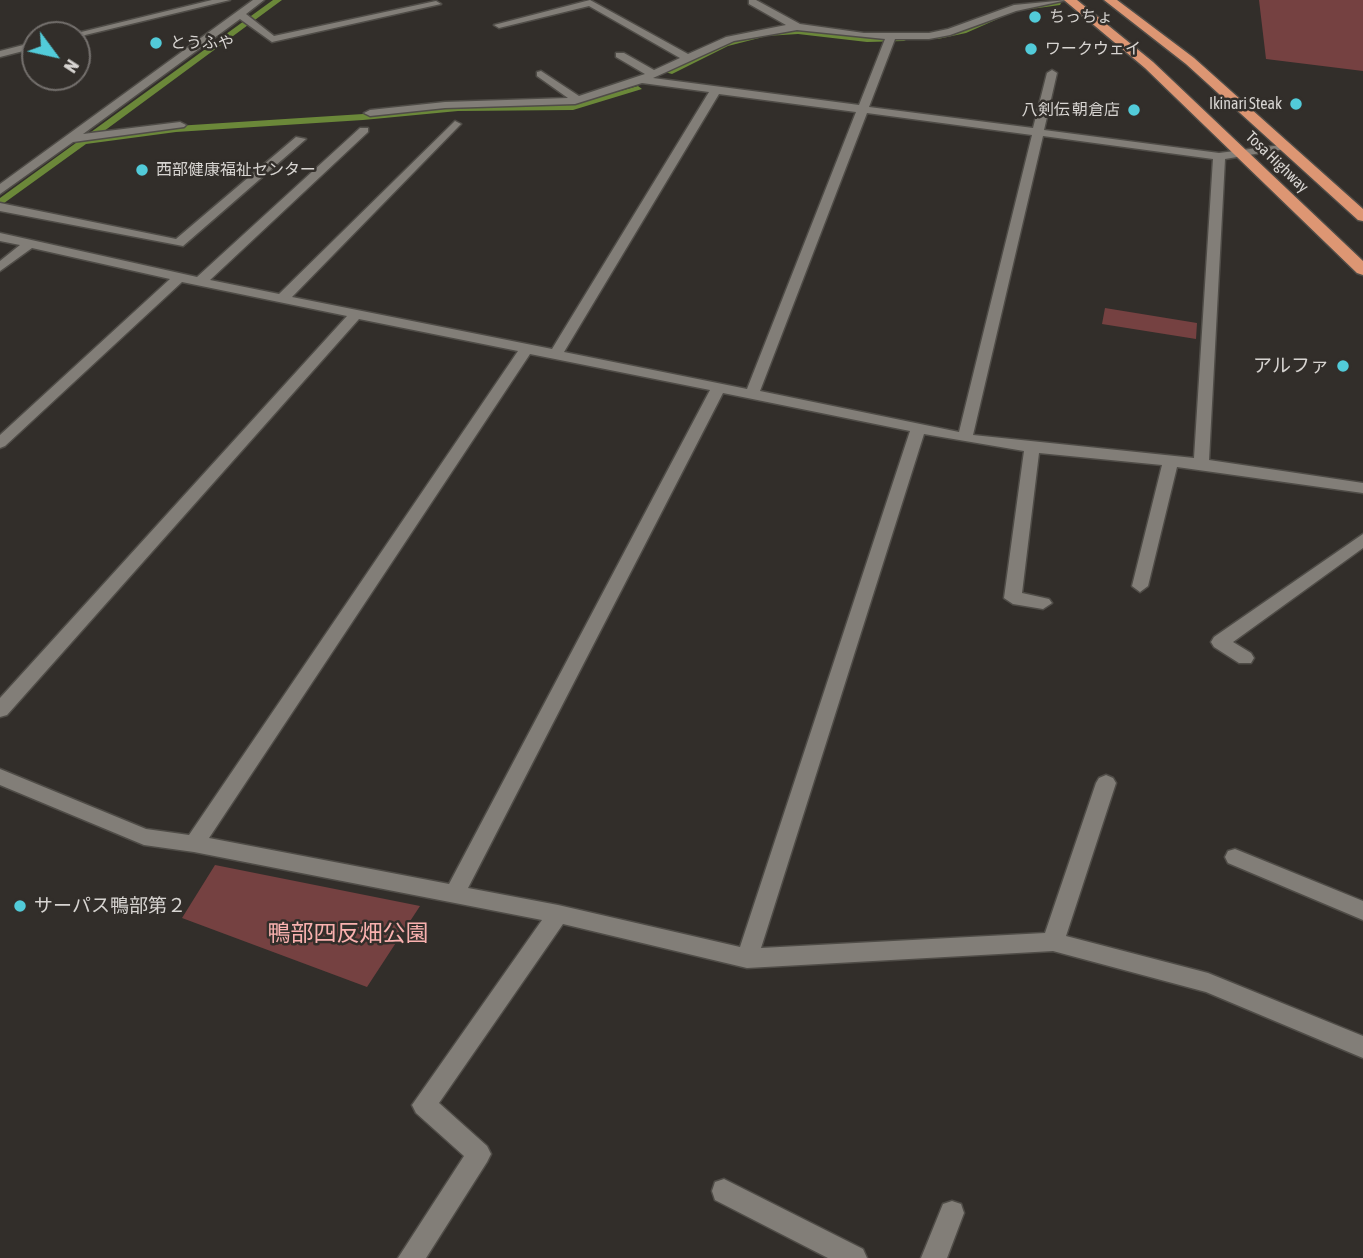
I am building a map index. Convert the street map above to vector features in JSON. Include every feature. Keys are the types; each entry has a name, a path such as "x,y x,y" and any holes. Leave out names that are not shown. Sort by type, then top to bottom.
{"highway":[{"name":"Tosa Highway","path":"1070,0 1149,65 1363,270"},
{"name":"Tosa Highway","path":"1110,0 1190,61 1363,217"}],"street":[{"path":"91,31 225,0"},
{"path":"0,190 259,0"},
{"path":"499,25 603,0"},
{"path":"370,113 445,105 578,100 641,80 685,57 730,39 797,27 889,39 950,32 1014,8 1062,0"},
{"path":"752,2 797,27"},
{"path":"590,3 685,57"},
{"path":"240,14 272,39 436,4"},
{"path":"751,396 889,39"},
{"path":"0,54 21,49"},
{"path":"620,55 653,74"},
{"path":"965,438 1052,73"},
{"path":"541,74 578,100"},
{"path":"641,80 1219,156 1285,146"},
{"path":"556,355 716,90"},
{"path":"283,298 455,124"},
{"path":"70,139 180,125"},
{"path":"200,282 363,130"},
{"path":"0,207 179,243 300,139"},
{"path":"1201,464 1219,156"},
{"path":"0,237 200,282 965,438 1032,448 1201,464 1363,488"},
{"path":"0,267 31,243"},
{"path":"0,443 180,277"},
{"path":"0,710 357,313"},
{"path":"194,844 527,348"},
{"path":"454,894 718,389"},
{"path":"747,958 918,429"},
{"path":"1032,448 1013,598 1042,603"},
{"path":"1140,586 1171,461"},
{"path":"1245,658 1220,642 1363,540"},
{"path":"0,777 144,837 194,844 558,914 747,958 1053,942 1208,983 1363,1047"},
{"path":"1053,942 1106,783"},
{"path":"1234,857 1363,911"},
{"path":"411,1258 479,1154 424,1105 558,914"},
{"path":"724,1191 853,1258"},
{"path":"933,1258 952,1213"}],"green space":[{"path":"1259,0 1363,0 1363,71 1266,59"},
{"path":"1105,308 1197,323 1196,339 1102,324"},
{"name":"鴨部四反畑公園","path":"215,865 420,906 367,987 182,918"}],"waterway":[{"path":"84,142 278,0"},
{"path":"1024,8 1057,3"},
{"path":"938,37 963,31 1005,14"},
{"path":"669,72 725,44 767,34 798,32 867,40 904,39"},
{"path":"84,142 176,129 458,108 573,107 638,89"},
{"path":"0,203 84,142"}],"place":[{"name":"ちっちょ","path":"1035,17"},
{"name":"とうふや","path":"156,43"},
{"name":"ワークウェイ","path":"1031,49"},
{"name":"Ikinari Steak","path":"1296,104"},
{"name":"八剣伝 朝倉店","path":"1134,110"},
{"name":"西部健康福祉センター","path":"142,170"},
{"name":"アルファ","path":"1343,366"},
{"name":"サーパス鴨部第２","path":"20,906"}]}
